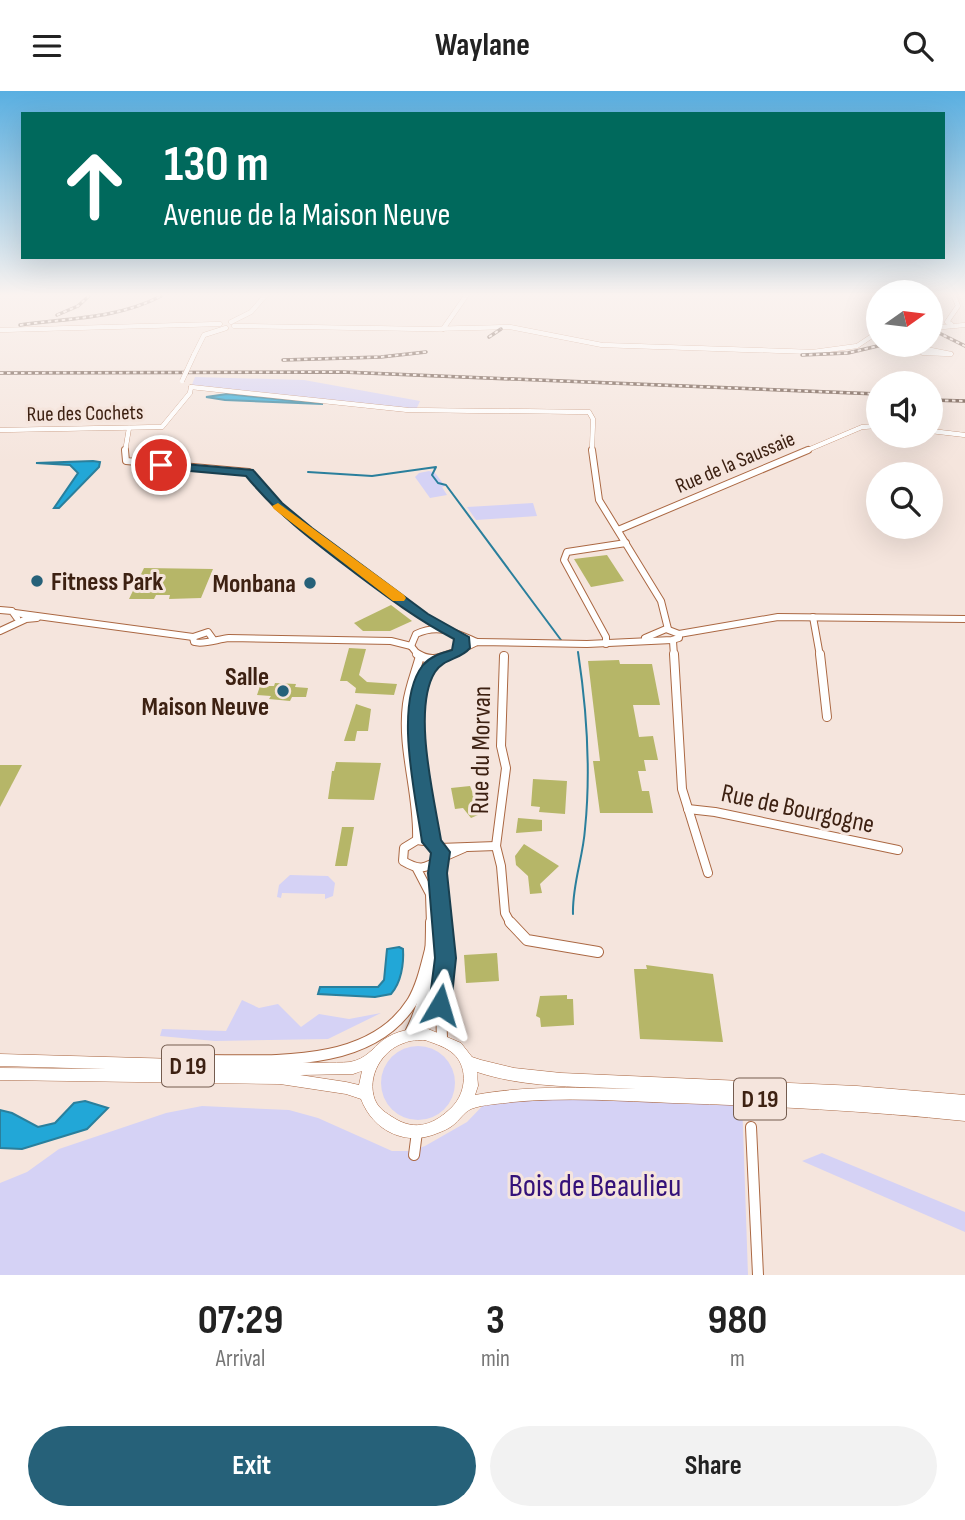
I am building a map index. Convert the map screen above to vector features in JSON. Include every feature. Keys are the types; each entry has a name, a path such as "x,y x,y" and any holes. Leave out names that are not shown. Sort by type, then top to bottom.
{"main road":[{"path":"426,1034 442,1038 458,1048 469,1062 472,1083 467,1103 451,1121 440,1127 417,1132 389,1125 370,1106 366,1094 368,1069 374,1058 390,1043 409,1035 426,1034"},
{"name":"D 19","path":"0,1060 323,1069 353,1068 374,1058"},
{"name":"D 19","path":"469,1062 486,1070 513,1075 561,1079 877,1094 965,1101"},
{"name":"D 19","path":"0,1074 280,1078 346,1088 366,1094"},
{"name":"D 19","path":"467,1103 513,1095 569,1094 756,1099 892,1106 965,1114"}],"street":[{"path":"196,351 182,381 191,387 408,410 587,411 593,417 592,460 597,495 661,601 663,633"},
{"path":"773,351 822,351"},
{"path":"921,351 951,354 942,351"},
{"name":"Rue des Cochets","path":"0,430 163,427 191,391 191,387"},
{"name":"Rue de la Saussaie","path":"618,530 866,426"},
{"path":"129,428 124,457 126,461 249,472 277,506 307,531 439,628"},
{"path":"943,432 965,435"},
{"path":"606,644 606,637 564,560 567,552 626,543"},
{"path":"0,610 193,638 204,632 211,634 213,639"},
{"path":"13,624 17,618 15,613"},
{"path":"422,631 423,617"},
{"path":"813,617 818,634 827,717"},
{"path":"0,631 30,618 44,618"},
{"path":"193,638 194,642 200,644 213,639 412,642 422,631 439,628 453,630 462,637 477,642 606,644 632,642 663,633 676,638 761,619 965,619"},
{"path":"663,633 676,638"},
{"path":"462,637 462,648"},
{"path":"676,638 681,783 708,873"},
{"path":"412,642 420,656 407,702 406,718 411,784 418,817 417,840"},
{"path":"442,1038 440,1005 445,958 438,861 417,745 416,716 422,683 429,668 439,659 477,642"},
{"path":"420,656 439,659"},
{"name":"Rue du Morvan","path":"504,656 501,745 506,768 496,846 501,866 505,913 513,928 527,940 597,952"},
{"name":"Rue de Bourgogne","path":"688,809 715,812 898,850"},
{"path":"435,845 417,840 404,848 401,856 405,865 417,869 428,868 438,861"},
{"name":"Rue du Morvan","path":"435,845 465,848 496,846"},
{"name":"Rue du Morvan","path":"438,861 465,848"},
{"path":"409,1035 423,1008 430,972 430,894 417,869"},
{"path":"43,1062 275,1059 336,1052 362,1044 388,1029 410,1005 423,975 431,946"},
{"path":"751,1127 758,1275"},
{"path":"414,1155 417,1132"}],"green space":[{"path":"195,377 304,380 420,401 416,410 191,387"},
{"path":"419,473 435,473 445,486 442,487 447,495 430,498 415,477"},
{"path":"533,503 537,516 476,520 467,507"},
{"path":"290,875 328,876 335,883 333,896 325,899 325,894 282,893 281,898 277,897 279,885"},
{"path":"242,1000 259,1008 278,1004 301,1027 319,1014 349,1019 381,1013 328,1039 215,1041 160,1036 162,1029 226,1031"},
{"path":"418,1046 432,1049 444,1057 452,1069 455,1083 452,1097 444,1109 432,1117 418,1120 404,1117 392,1109 384,1097 381,1083 384,1069 392,1057 404,1049"},
{"name":"Bois de Beaulieu","path":"490,1098 742,1099 748,1275 0,1275 0,1183 27,1172 59,1149 166,1113 202,1106 289,1110 318,1118 392,1151 410,1151 425,1146 467,1122"},
{"path":"822,1153 965,1212 965,1232 802,1161"}],"water":[{"path":"227,394 323,404 206,397"},
{"path":"100,462 99,467 59,508 54,508 78,473 70,465 36,463"},
{"path":"387,949 403,949 402,967 391,994 375,997 318,994 320,987 378,987 384,980"},
{"path":"85,1101 108,1108 87,1129 22,1149 0,1148 0,1110 12,1113 38,1127 55,1123 74,1103"}],"building":[{"path":"607,555 624,581 591,587 574,559"},
{"path":"144,568 213,569 201,598 169,599 170,595 156,595 154,599 129,599"},
{"path":"391,605 412,621 390,631 363,631 354,623"},
{"path":"349,648 366,649 359,675 367,682 397,684 394,695 355,693 356,688 347,681 340,681"},
{"path":"619,660 620,664 652,664 660,705 633,705 639,737 653,736 658,760 644,760 646,771 638,771 642,791 649,791 653,813 600,813 593,761 600,761 588,661"},
{"name":"Salle Maison Neuve","path":"275,683 296,684 295,687 308,688 306,697 292,697 290,701 257,695 260,686 274,686"},
{"path":"356,704 371,709 368,731 357,731 355,741 344,741"},
{"path":"336,762 381,763 374,800 328,799"},
{"path":"0,765 22,765 0,807"},
{"path":"533,779 567,781 565,814 539,812 540,807 531,806"},
{"path":"470,786 479,809 476,809 478,815 471,818 463,808 455,809 451,788"},
{"path":"518,818 542,820 542,831 516,833"},
{"path":"342,827 354,827 347,866 335,866"},
{"path":"524,844 559,866 540,884 542,893 530,894 528,876 516,865 515,856"},
{"path":"497,953 499,981 466,983 464,955"},
{"path":"646,965 713,974 723,1042 640,1039 634,969 647,969"},
{"path":"567,995 567,999 573,999 574,1025 541,1027 540,1018 536,1016 540,996"}],"waterway":[{"path":"308,472 372,476 436,467 432,475 438,483 446,485 561,640"},
{"path":"573,914 584,840 588,785 586,718 578,652"}],"railway":[{"path":"802,355 855,351"},
{"path":"283,360 381,357 426,352"},
{"path":"0,373 342,372 866,394"},
{"path":"943,400 965,401"}],"slow traffic":[{"path":"278,506 307,531 399,598"}],"place":[{"name":"Fitness Park","path":"37,581"},
{"name":"Monbana","path":"310,583"},
{"name":"Salle Maison Neuve","path":"283,691"}],"route":[{"path":"161,465 249,472 277,506 307,531 439,628 453,630 462,637 462,648 457,653 439,659 429,668 422,683 416,716 420,769 432,842 439,848 441,856 437,862 445,958 440,1005"}]}
